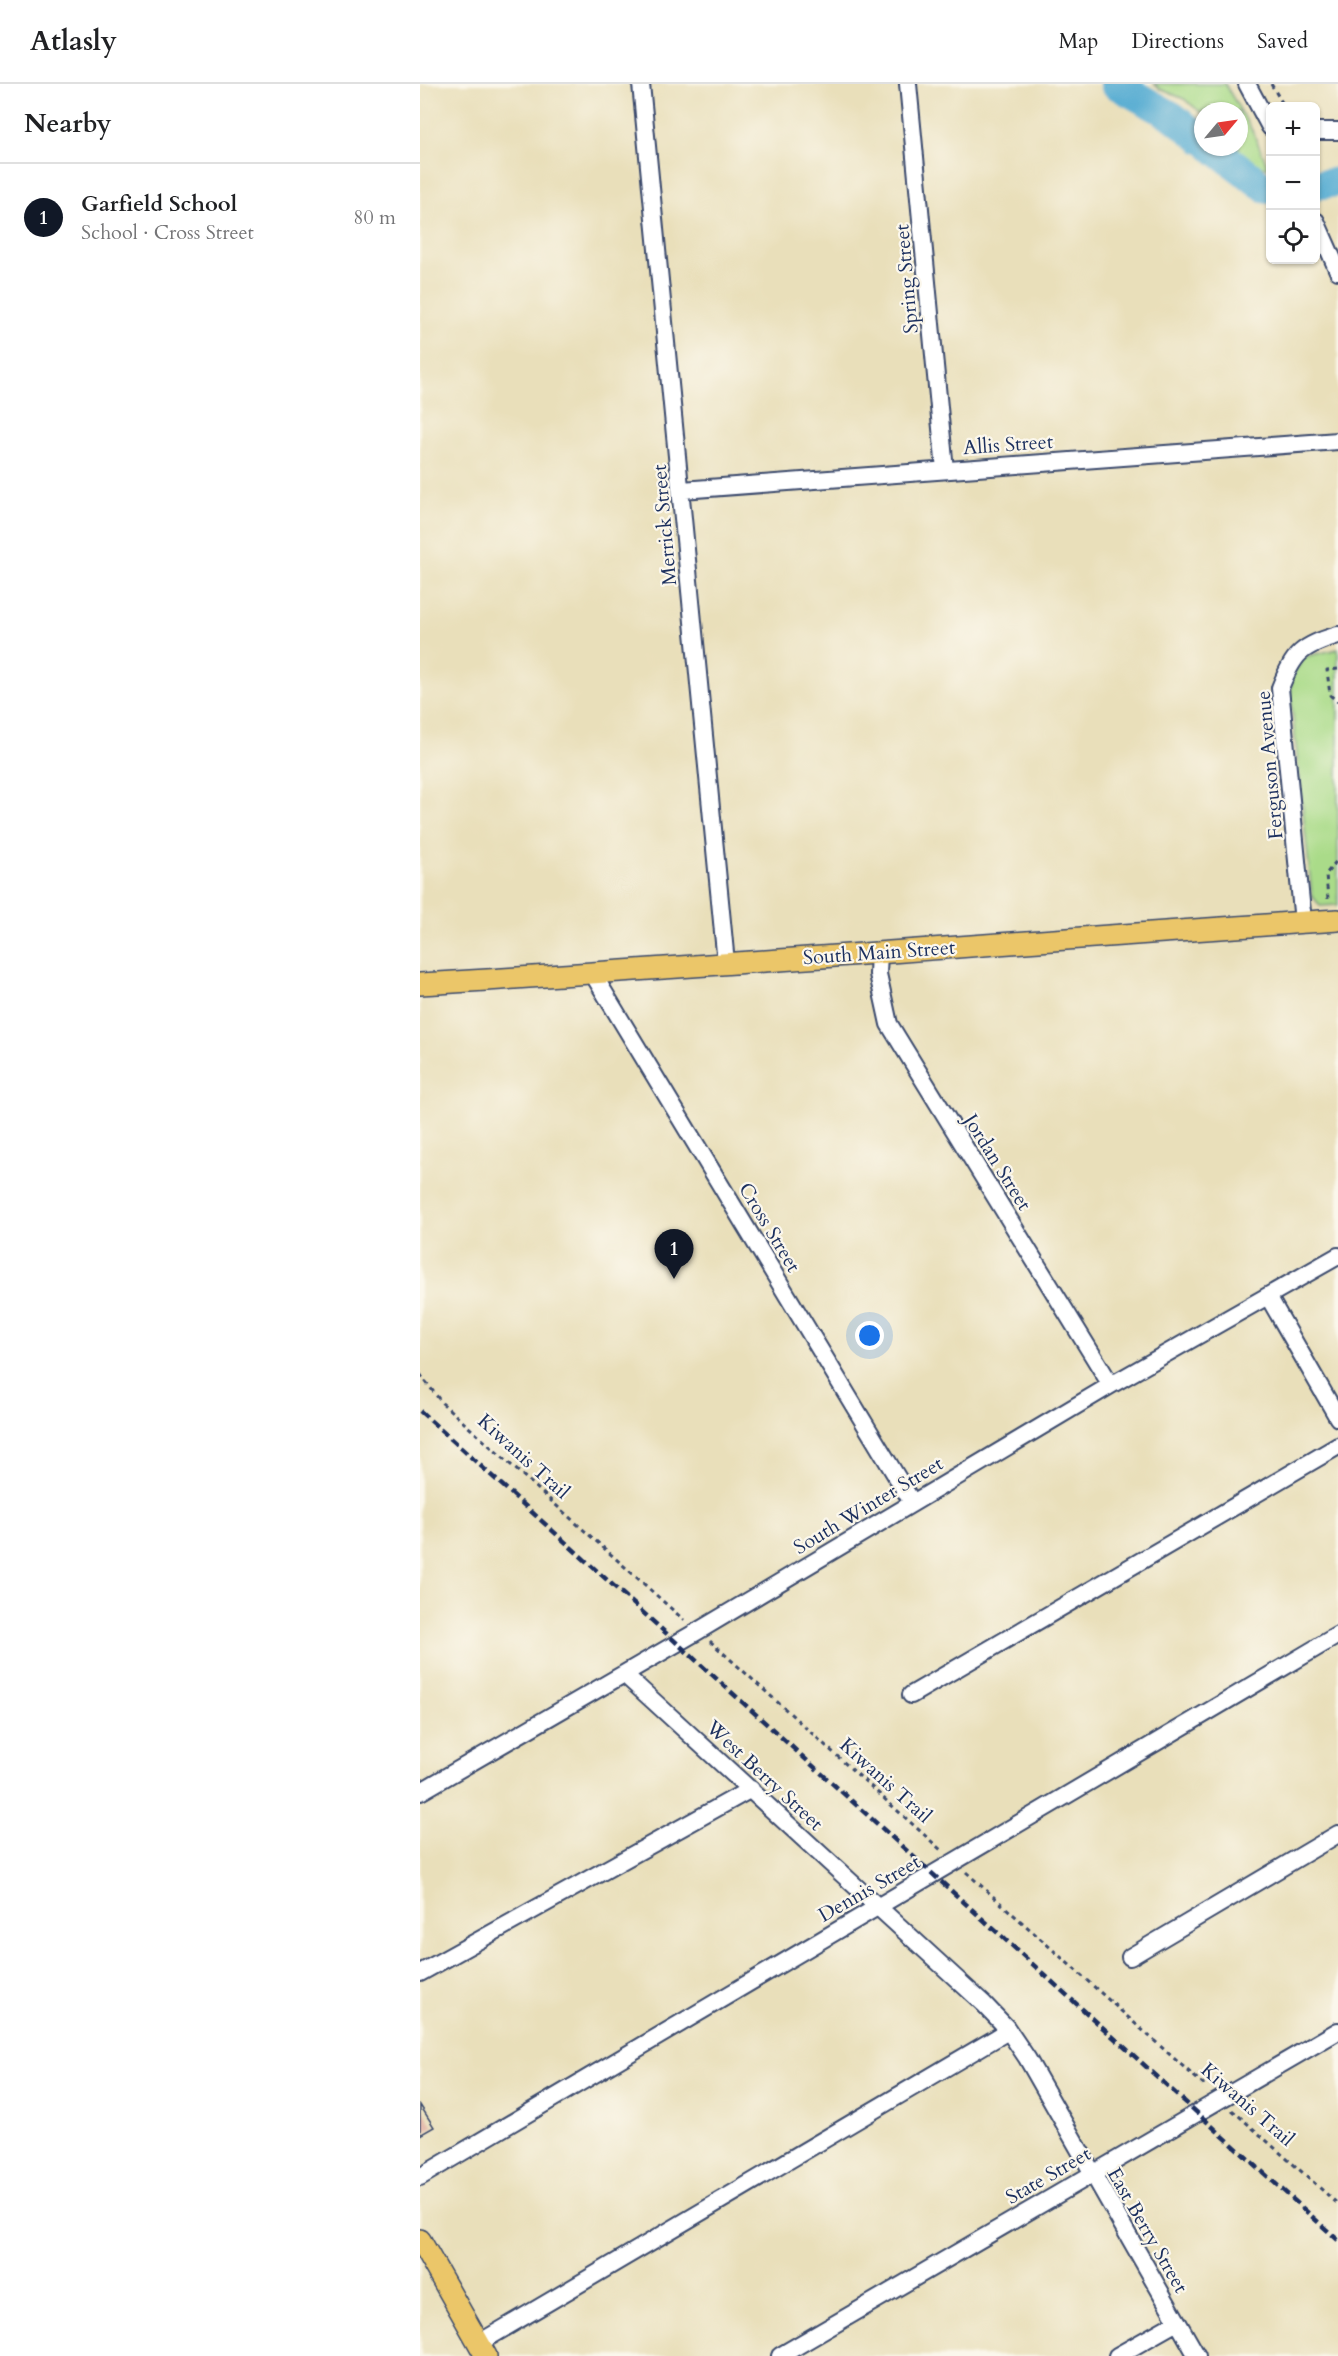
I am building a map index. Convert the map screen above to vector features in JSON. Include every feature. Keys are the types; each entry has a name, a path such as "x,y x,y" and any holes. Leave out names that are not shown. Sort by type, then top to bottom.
{"main road":[{"name":"South Main Street","path":"420,984 592,974 879,951 1338,920"},
{"path":"420,2240 482,2349"}],"street":[{"name":"Merrick Street","path":"641,84 726,963"},
{"name":"Spring Street","path":"908,84 945,470"},
{"path":"1247,84 1266,120"},
{"path":"1320,131 1338,131"},
{"path":"1320,230 1338,271"},
{"name":"Allis Street","path":"682,490 1338,441"},
{"name":"Ferguson Avenue","path":"1304,922 1280,688 1297,654 1314,642 1338,635"},
{"name":"Jordan Street","path":"879,951 878,974 889,1024 1111,1385"},
{"name":"Cross Street","path":"592,974 912,1502"},
{"name":"South Winter Street","path":"420,1792 698,1631 1111,1385 1338,1256"},
{"path":"1268,1296 1338,1418"},
{"path":"911,1695 1338,1446"},
{"name":"Dennis Street","path":"420,2177 1338,1635"},
{"name":"West Berry Street","path":"624,1674 878,1907"},
{"path":"420,1973 751,1789"},
{"path":"1130,1957 1338,1834"},
{"name":"East Berry Street","path":"878,1907 984,2004 1008,2031 1027,2058 1197,2356"},
{"path":"482,2349 1008,2031"},
{"name":"State Street","path":"780,2356 1338,2031"},
{"path":"1117,2356 1177,2322"}],"path":[{"path":"1271,84 1282,102"},
{"path":"1338,669 1327,670 1330,695 1338,702"},
{"path":"1328,899 1326,874 1338,859"},
{"name":"Kiwanis Trail","path":"420,1374 442,1403 1338,2204"}],"green space":[{"path":"1154,84 1225,84 1236,102 1194,102 1194,107 1184,99"},
{"path":"1248,123 1266,162 1266,167 1251,166 1243,156 1248,156"},
{"path":"1338,649 1338,905 1320,906 1312,895 1291,699 1291,678 1304,657"}],"building":[{"path":"420,2105 434,2127 420,2135"}],"waterway":[{"path":"1115,84 1172,116 1194,133"},
{"path":"1224,156 1266,188"},
{"path":"1320,184 1338,182"}],"railway":[{"path":"420,1411 1338,2240"}],"place":[{"name":"Garfield School","path":"674,1279"}]}
